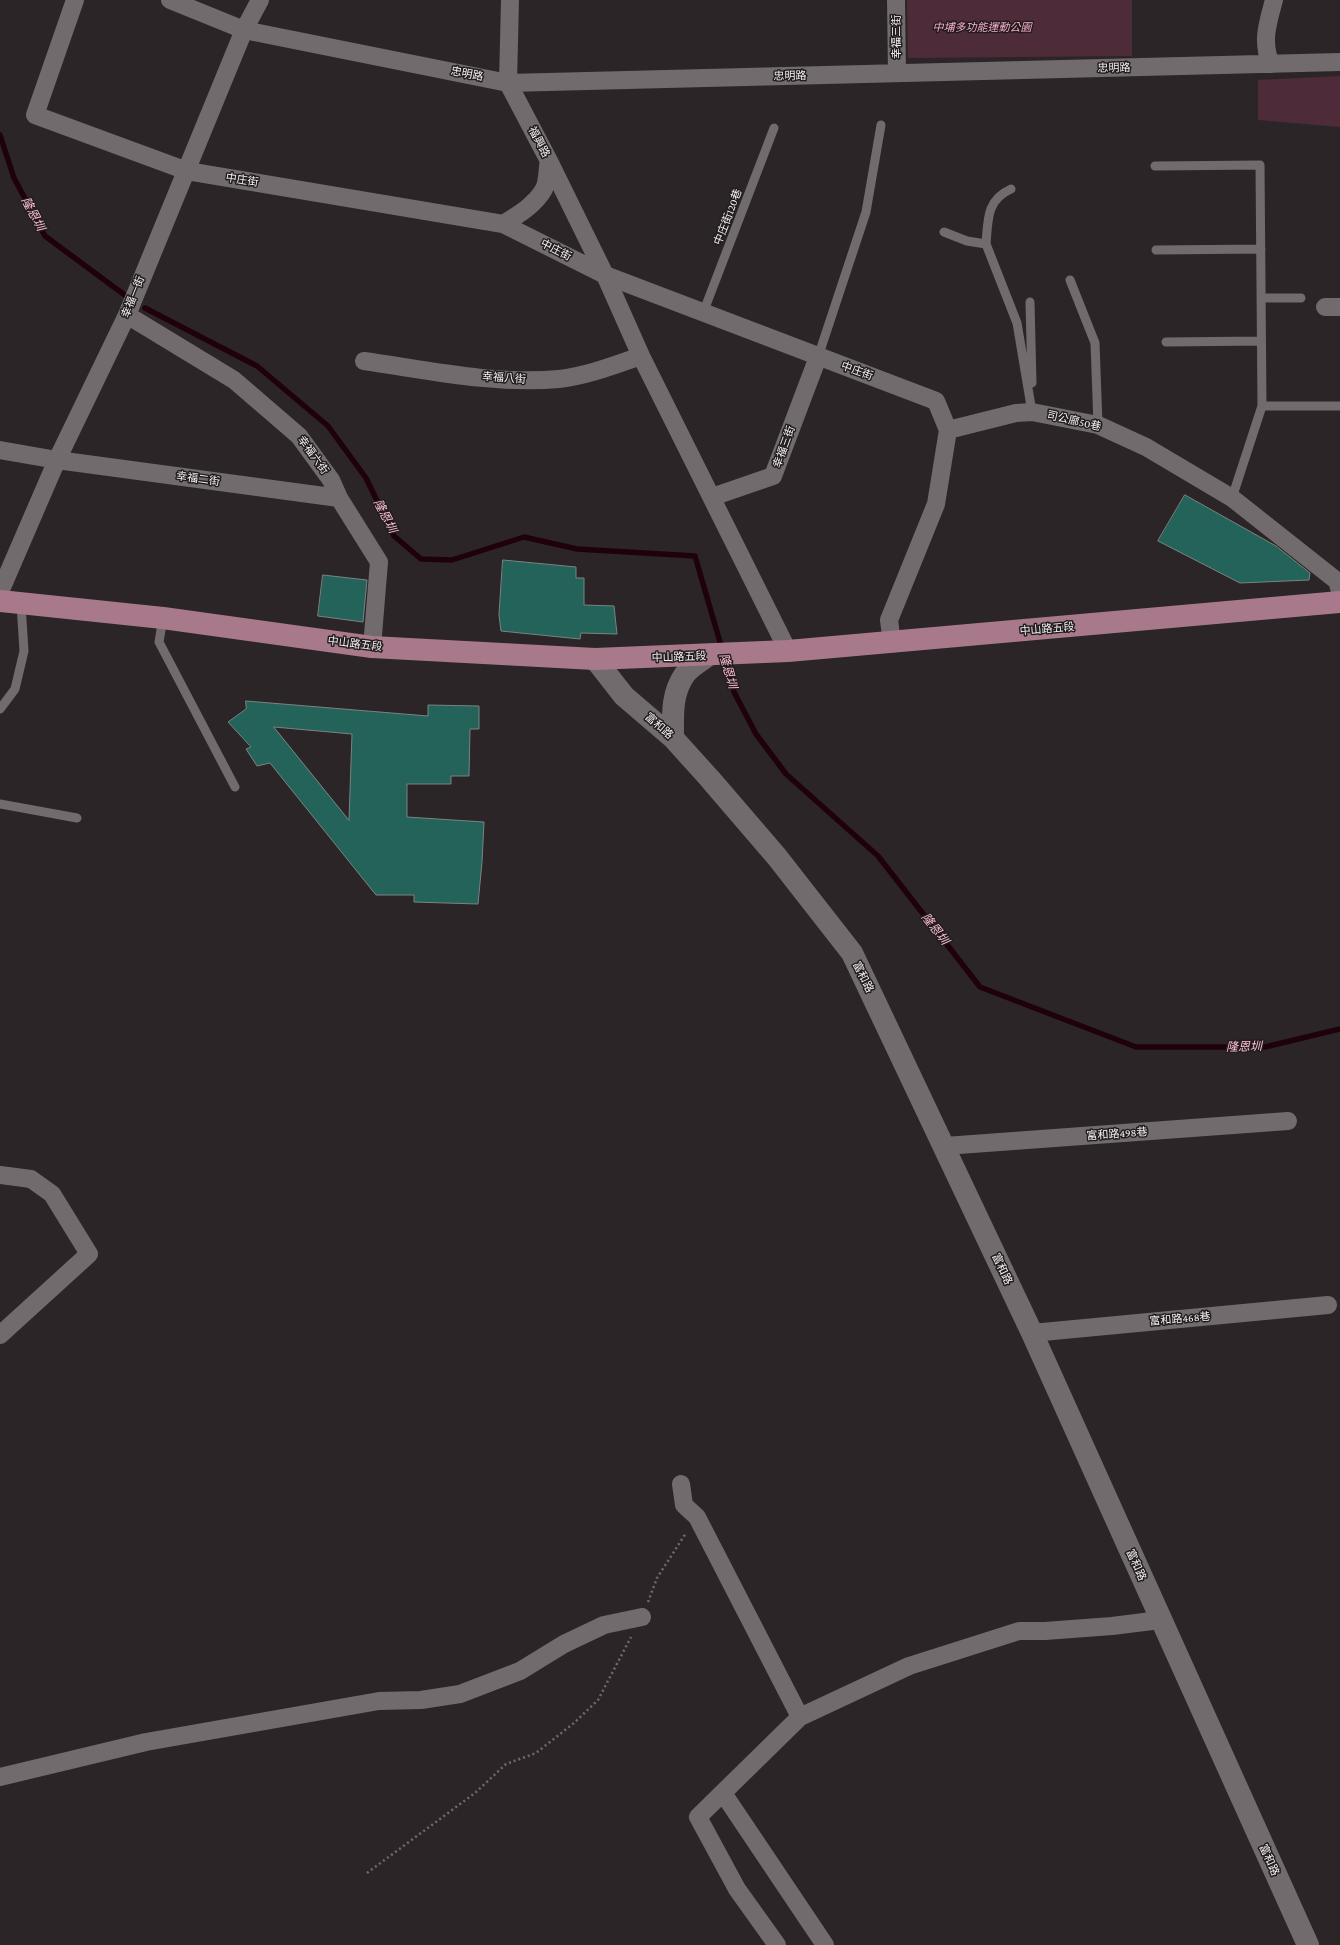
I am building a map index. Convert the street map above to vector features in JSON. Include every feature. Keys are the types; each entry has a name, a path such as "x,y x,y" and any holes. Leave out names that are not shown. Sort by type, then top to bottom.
{"main road":[{"name":"中山路五段","path":"0,601 163,618 372,647 595,659 710,656 754,652 788,652 1340,602"}],"street":[{"name":"中庄街","path":"74,0 35,115 187,171 503,224 605,275 936,401 948,430"},
{"name":"忠明路","path":"170,0 244,30 508,83 1340,62"},
{"name":"幸福一街","path":"0,592 56,460 126,315 187,171 244,30 260,0"},
{"name":"福興路","path":"510,0 508,83 549,160 605,275 641,356 788,652"},
{"name":"幸福三街","path":"896,0 897,73"},
{"path":"1271,64 1266,53 1266,30 1274,0"},
{"path":"503,224 521,213 544,188 549,160"},
{"name":"幸福六街","path":"126,315 234,380 299,436 331,480 339,498 380,562 372,647"},
{"name":"幸福八街","path":"364,362 516,382 560,379 591,372 641,356"},
{"name":"幸福三街","path":"712,497 773,476 818,357"},
{"name":"司公廍50巷","path":"948,430 1016,413 1032,412 1098,424 1146,448 1232,498 1337,581 1340,591"},
{"path":"892,643 889,620 936,504 948,430"},
{"name":"幸福二街","path":"0,450 56,460 339,498"},
{"path":"673,738 672,707 676,693 686,673 710,656"},
{"name":"富和路","path":"595,659 624,696 673,738 777,857 852,953 945,1146 1032,1333 1160,1620 1308,1945"},
{"name":"富和路498巷","path":"945,1146 1288,1121"},
{"path":"0,1175 31,1179 52,1194 89,1254 0,1335"},
{"name":"富和路468巷","path":"1032,1333 1328,1306"},
{"path":"681,1484 684,1505 697,1517 800,1717"},
{"path":"0,1776 154,1740 379,1701 421,1700 460,1694 520,1671 564,1644 604,1625 642,1617"},
{"path":"777,1945 737,1889 698,1817 800,1717 909,1666 1019,1631 1045,1631 1104,1627 1160,1620"},
{"path":"723,1793 825,1945"}],"lane":[{"path":"818,357 866,212 882,125"},
{"name":"中庄街120巷","path":"704,313 774,128"},
{"path":"1155,166 1260,165 1262,406 1232,498"},
{"path":"1011,189 1000,194 990,208 986,244 1017,323 1032,412"},
{"path":"944,232 967,241 986,244"},
{"path":"1156,250 1261,249"},
{"path":"1070,280 1095,343 1098,424"},
{"path":"1261,298 1300,298"},
{"path":"1030,302 1032,412"},
{"path":"1166,342 1261,341"},
{"path":"1262,406 1340,406"},
{"path":"0,709 15,689 24,651 21,604"},
{"path":"163,618 159,642 234,787"},
{"path":"0,804 78,818"}],"path":[{"path":"367,1873 474,1793 506,1764 536,1753 574,1723 598,1700 642,1617 658,1578 697,1517"}],"green space":[{"name":"中埔多功能運動公園","path":"907,0 1132,0 1132,56 908,58"},
{"path":"1340,76 1340,127 1258,120 1258,80"}],"building":[{"path":"1185,495 1276,546 1310,573 1309,580 1240,583 1158,541"},
{"path":"503,560 576,567 576,578 584,578 584,605 614,606 617,634 581,633 580,639 501,631 499,615"},
{"path":"323,575 367,580 363,622 318,616"},
{"path":"246,701 428,716 428,705 479,706 479,729 470,729 469,776 451,776 451,784 407,784 407,817 484,822 478,904 414,902 414,895 376,895 270,763 257,766 246,749 251,747 228,722 246,709","holes":["274,727 352,734 349,820"]}],"waterway":[{"name":"隆恩圳","path":"0,135 14,178 45,236 130,299"},
{"name":"隆恩圳","path":"145,308 257,366 328,426 366,478 394,536 421,559 452,560 524,537 577,549 695,556 722,649"},
{"name":"隆恩圳","path":"724,658 734,692 756,734 786,774 878,856 980,987 1136,1047 1265,1047 1340,1029"}]}
